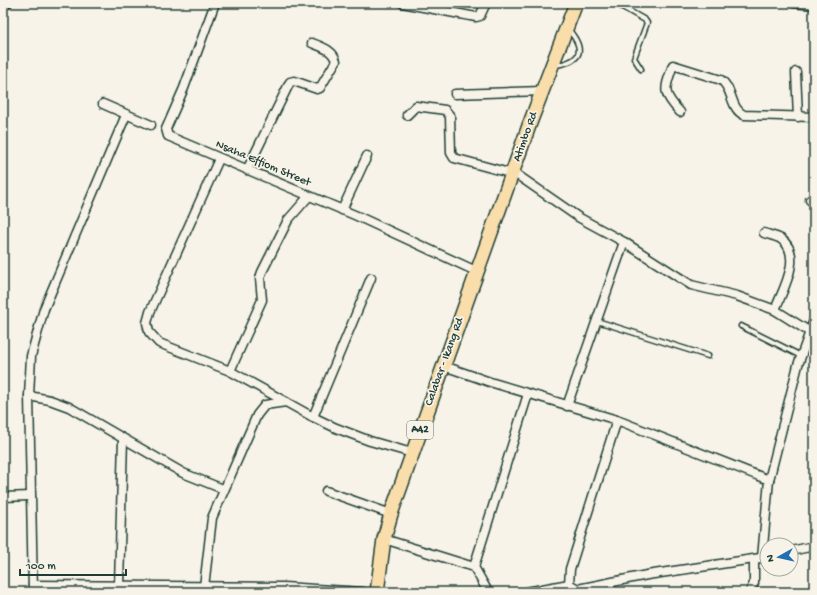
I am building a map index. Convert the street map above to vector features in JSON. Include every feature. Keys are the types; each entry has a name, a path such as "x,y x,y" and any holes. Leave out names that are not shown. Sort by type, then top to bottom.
{"main road":[{"name":"Atimbo Rd","path":"478,272 576,3"},
{"name":"Calabar - Ikang Rd","path":"377,592 384,539 391,514 478,272"}],"street":[{"path":"3,7 8,3"},
{"name":"Nsaha Effiom Street","path":"215,3 187,81 166,129 168,136 171,139 342,210 478,272"},
{"path":"402,3 476,17 480,16 486,3"},
{"path":"793,3 814,5"},
{"path":"247,170 290,82 294,81 317,89 320,88 336,61 335,56 329,50 312,43"},
{"path":"680,112 668,100 666,85 673,65 721,80 726,84 740,113 744,115 814,117"},
{"path":"796,72 798,117"},
{"path":"455,94 543,91"},
{"path":"103,104 151,125"},
{"path":"408,115 416,106 445,110 450,116 451,153 454,158 513,173 578,217 624,242 691,285 737,296 775,310 810,332"},
{"path":"126,115 44,309 31,356 28,396 33,588 119,585 136,589 284,587 363,592"},
{"path":"342,210 367,156"},
{"path":"219,159 150,312 147,323 149,332 159,343 230,371 313,417 370,441 412,453"},
{"path":"230,371 262,300 260,278 262,272 288,220 309,196"},
{"path":"764,233 780,238 789,248 791,255 791,267 775,310"},
{"path":"567,406 624,242"},
{"path":"313,417 371,278"},
{"path":"763,537 769,480 801,356 814,320"},
{"path":"444,366 528,394 617,420 769,480"},
{"path":"474,567 528,394"},
{"path":"28,396 60,404 183,473 223,489"},
{"path":"204,587 211,525 223,489 257,415 265,405 286,402"},
{"path":"569,584 570,569 617,420"},
{"path":"119,585 123,439"},
{"path":"326,491 391,514"},
{"path":"3,497 30,496"},
{"path":"384,539 474,567 488,592"},
{"path":"799,549 814,546"},
{"path":"526,592 569,584 578,589 594,589 647,575 759,558"},
{"path":"750,592 759,565"}],"lane":[{"path":"615,3 645,20 647,23 634,58 641,69"},
{"path":"553,65 570,63 577,56 580,46 576,38 567,28"},
{"path":"596,321 708,356"},
{"path":"741,326 801,356"}]}
